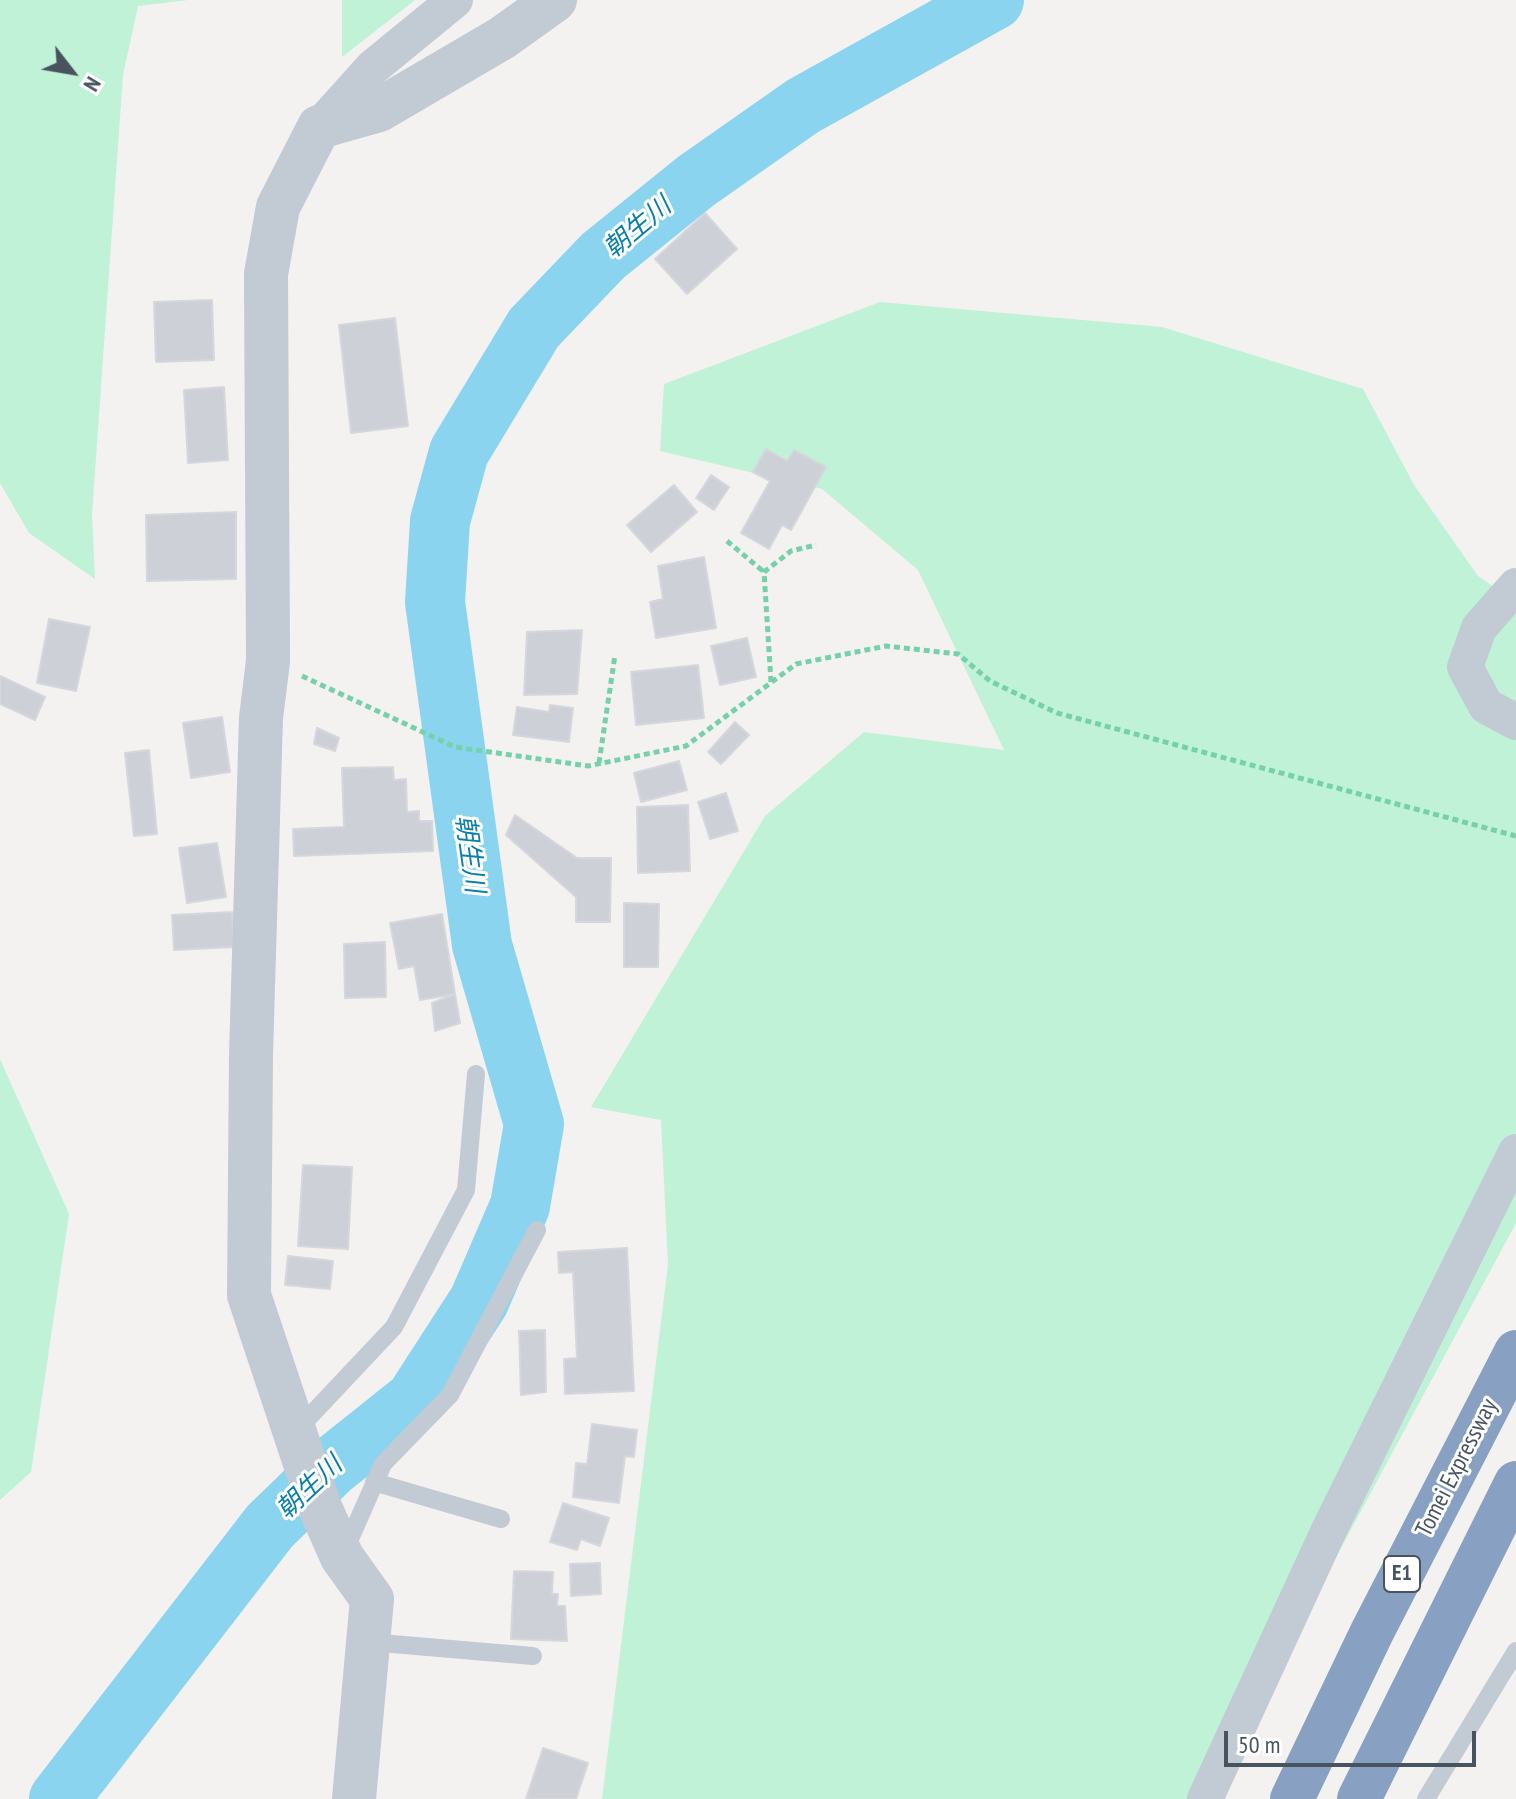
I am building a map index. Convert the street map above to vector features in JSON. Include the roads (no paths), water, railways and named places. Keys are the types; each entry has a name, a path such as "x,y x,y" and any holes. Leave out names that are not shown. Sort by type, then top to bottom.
{"highway":[{"name":"Tomei Expressway","path":"1292,1799 1372,1632 1516,1352"},
{"name":"E1","path":"1359,1799 1516,1483"}],"street":[{"path":"354,1799 370,1620 293,1434 249,1295 260,764 268,661 266,274 278,207 319,127 372,68 455,0"},
{"path":"319,127 379,110 502,38 555,0"},
{"path":"1516,586 1479,628 1465,667 1486,706 1516,722"},
{"path":"1205,1799 1329,1530 1516,1152"}],"lane":[{"path":"293,1434 394,1327 466,1190 476,1074"},
{"path":"342,1557 383,1464 450,1395 537,1230"},
{"path":"374,1482 501,1519"},
{"path":"370,1620 533,1656"},
{"path":"1426,1799 1516,1651"}],"waterway":[{"name":"朝生川","path":"59,1799 270,1526 331,1467 415,1400 479,1301 520,1206 534,1124 482,945 435,602 440,521 459,452 534,328 603,256 696,181 803,106 994,0"}]}
